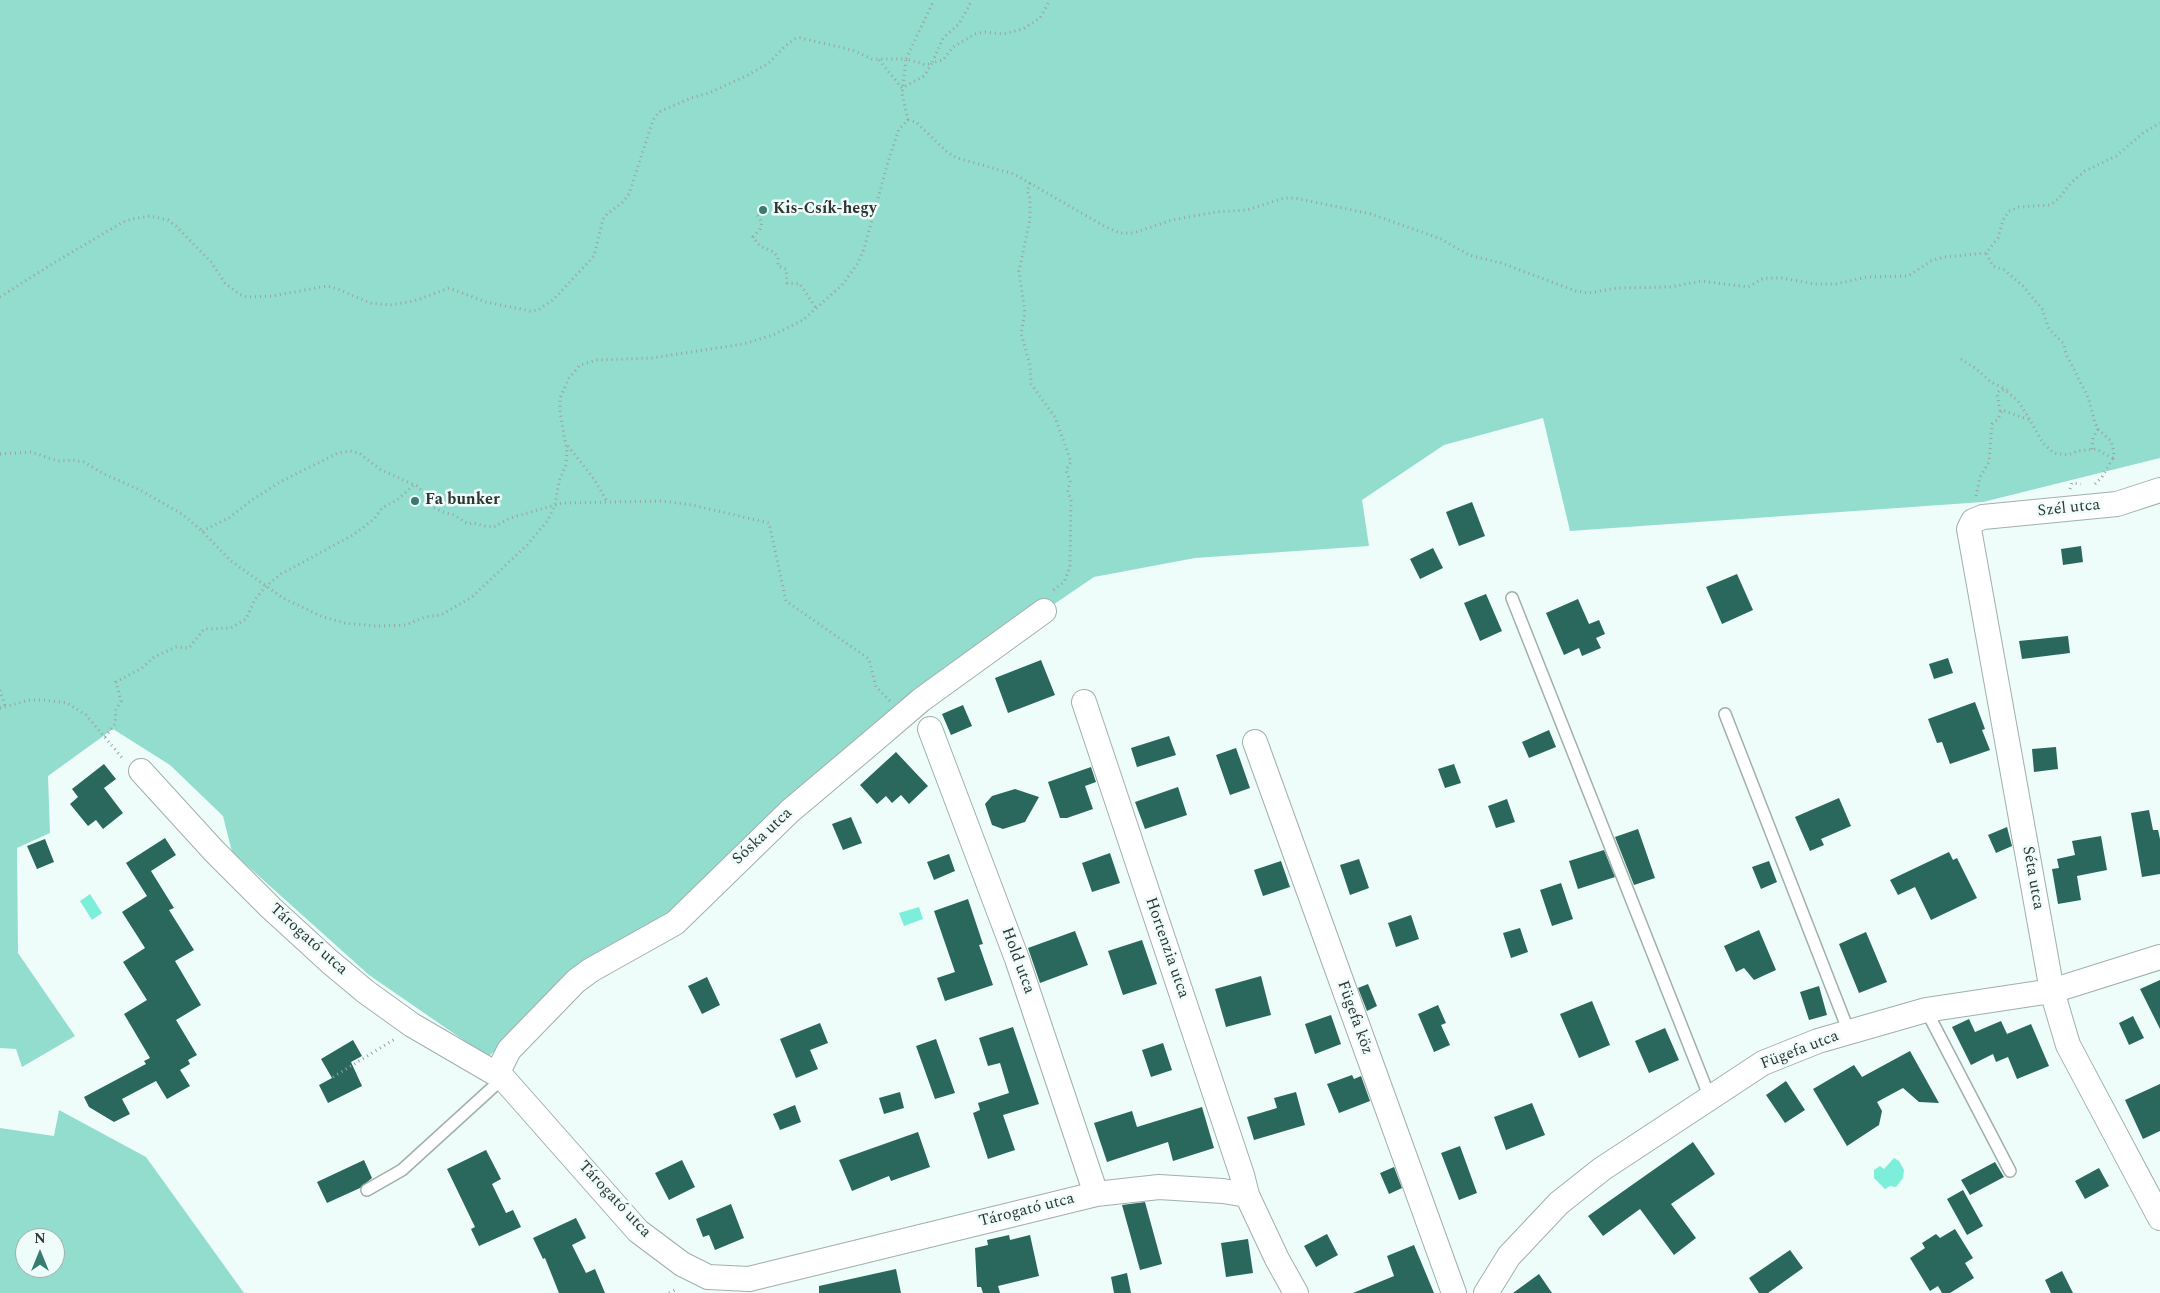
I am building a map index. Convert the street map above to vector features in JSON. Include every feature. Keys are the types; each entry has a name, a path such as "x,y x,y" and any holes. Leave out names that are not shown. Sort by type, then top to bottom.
{"street":[{"name":"Szél utca","path":"1977,519 2117,504 2160,490"},
{"name":"Séta utca","path":"1977,519 1971,524 1970,533 2052,990 2068,1045 2160,1218"},
{"name":"Sóska utca","path":"500,1076 509,1050 576,981 591,970 675,923 790,811 904,715 982,655 1044,611"},
{"name":"Hortenzia utca","path":"1084,702 1242,1175 1247,1195 1276,1259 1296,1293"},
{"name":"Hold utca","path":"930,729 1017,959 1096,1194"},
{"name":"Fügefa köz","path":"1255,742 1454,1293"},
{"name":"Tárogató utca","path":"141,771 214,851 271,908 366,992 415,1027 500,1076 638,1231 682,1264 708,1277 749,1279 1096,1194 1160,1187 1223,1191 1247,1195"},
{"name":"Fügefa utca","path":"1486,1293 1509,1256 1559,1203 1602,1169 1763,1063 1818,1041 1926,1010 2052,990 2160,957"}],"lane":[{"path":"1512,598 1710,1098"},
{"path":"1725,714 1849,1032"},
{"path":"1926,1010 2010,1171"},
{"path":"367,1190 402,1170 500,1076"}],"path":[{"path":"908,120 903,105 902,88 906,59 934,0"},
{"path":"902,88 927,74 943,38 959,24 972,0"},
{"path":"0,297 123,222 150,216 168,220 181,230 211,262 225,284 247,297 273,296 327,286 370,304 390,305 414,302 449,288 486,302 534,311 554,298 594,256 603,220 629,194 654,120 659,112 691,98 709,93 746,76 769,63 785,46 795,39 800,38 852,50 866,57 879,60 906,59 926,65 943,60 953,47 976,34 986,32 1003,34 1023,28 1040,18 1050,0"},
{"path":"879,60 902,88"},
{"path":"908,120 916,122 957,158 967,163 1007,172 1030,183 1104,226 1127,234 1172,220 1216,212 1247,210 1284,198 1295,198 1371,214 1441,240 1469,255 1501,263 1576,291 1588,293 1616,288 1671,287 1701,281 1748,287 1764,278 1782,278 1815,284 1836,284 1867,276 1908,276 1931,261 1944,256 1986,253 1996,242 2003,220 2009,211 2019,207 2050,205 2085,171 2116,156 2143,132 2160,123"},
{"path":"0,454 31,452 58,461 73,460 84,462 102,473 128,484 169,506 202,530 231,561 265,587 283,598 323,617 345,623 376,626 414,623 425,618 441,615 481,590 542,528 555,505 559,481 566,465 567,446 559,404 569,378 580,365 597,360 651,358 743,344 785,330 803,320 842,285 858,263 873,220 897,134 901,126 908,120"},
{"path":"1030,183 1027,191 1030,200 1029,224 1019,271 1025,313 1021,333 1030,365 1031,384 1052,413 1071,462 1066,470 1070,481 1068,491 1071,501 1070,567 1064,582 1041,599 1040,605 1044,611"},
{"path":"759,211 757,214 762,222 760,229 753,236 760,246 774,252 778,258 778,266 786,269 787,284 800,284 816,308"},
{"path":"1986,253 1994,266 2004,270 2023,286 2042,309 2049,329 2064,344 2066,354 2088,397 2090,409 2098,429 2111,441 2114,449 2112,458 2097,483 2092,485 2071,484 2070,508"},
{"path":"1962,359 1976,368 1987,379 2007,390 2018,401 2043,443 2054,453 2068,455 2092,449 2100,450 2112,458"},
{"path":"1977,519 1975,500 1980,478 1989,462 1992,424 1999,418 2000,411 1997,392 2007,390"},
{"path":"2000,411 2006,410 2030,420"},
{"path":"2092,449 2093,438 2098,429"},
{"path":"567,446 594,479 608,503"},
{"path":"202,530 229,518 280,482 344,452 359,453 381,470 414,485 426,494 430,506 457,516 468,524 474,523 494,527 510,518 555,505 663,501 683,503 769,523 786,601 869,659 876,687 904,715"},
{"path":"106,737 115,724 116,710 121,701 116,682 142,668 154,657 176,647 189,648 204,629 231,628 246,619 254,601 265,587 281,574 353,535 374,519 382,508 397,500 414,485"},
{"path":"0,690 5,706"},
{"path":"0,708 36,700 66,703 86,715 128,765 141,771"},
{"path":"333,1076 415,1027"},
{"path":"669,1293 675,1290"}],"shaded area":[{"path":"0,0 2160,0 2160,458 1983,502 1570,531 1543,418 1444,445 1362,500 1369,546 1195,558 1094,577 1044,611 656,929 587,964 488,1057 369,975 232,852 223,816 170,765 113,729 48,776 50,833 17,848 18,953 75,1036 22,1067 16,1049 0,1048"},
{"path":"90,894 102,913 92,920 80,901"},
{"path":"919,907 923,919 904,926 899,913"},
{"path":"59,1110 146,1157 244,1293 0,1293 0,1128 54,1136"},
{"path":"1894,1158 1899,1161 1904,1170 1903,1178 1896,1187 1890,1186 1885,1189 1874,1178 1874,1170 1880,1166 1884,1169"}],"building":[{"path":"1472,502 1485,536 1459,546 1446,512"},
{"path":"2081,546 2083,562 2063,565 2061,549"},
{"path":"1433,548 1443,568 1420,579 1410,559"},
{"path":"1737,574 1753,610 1722,624 1706,587"},
{"path":"1486,594 1502,631 1480,641 1464,603"},
{"path":"1578,599 1589,624 1599,620 1605,634 1596,638 1601,648 1582,656 1579,648 1564,655 1546,613"},
{"path":"2068,636 2070,653 2022,659 2019,641"},
{"path":"1948,658 1953,673 1934,679 1929,664"},
{"path":"1041,660 1055,695 1008,713 995,678"},
{"path":"1975,702 1985,729 1982,730 1990,750 1950,764 1942,742 1937,743 1928,719"},
{"path":"963,705 972,726 951,735 942,714"},
{"path":"1549,730 1556,747 1529,758 1522,742"},
{"path":"1169,736 1176,755 1137,767 1131,748"},
{"path":"2056,747 2058,769 2034,772 2032,749"},
{"path":"1236,748 1250,788 1230,795 1216,755"},
{"path":"896,752 928,786 909,804 901,795 892,803 886,796 877,804 860,785"},
{"path":"104,764 116,779 104,788 123,813 103,829 96,820 88,826 70,804 78,797 72,789"},
{"path":"1454,764 1461,783 1445,788 1438,769"},
{"path":"1091,767 1096,782 1085,786 1093,809 1067,818 1060,818 1048,782"},
{"path":"1178,787 1187,815 1145,829 1135,802"},
{"path":"1015,789 1039,797 1025,822 1003,829 992,825 985,804 992,796"},
{"path":"1839,798 1851,826 1821,839 1824,845 1810,851 1795,817"},
{"path":"1507,799 1515,822 1496,828 1488,806"},
{"path":"2149,810 2153,830 2158,830 2160,839 2160,874 2142,877 2131,813"},
{"path":"851,817 862,843 843,850 832,824"},
{"path":"2007,827 2012,846 1996,853 1988,835"},
{"path":"1638,829 1655,878 1634,885 1615,837"},
{"path":"2101,836 2107,870 2077,876 2081,900 2058,904 2052,869 2059,868 2057,859 2075,855 2072,841"},
{"path":"165,838 176,855 151,871 174,908 169,910 194,950 175,961 201,1005 176,1020 197,1055 188,1060 190,1064 180,1070 190,1086 167,1099 156,1081 122,1099 130,1114 114,1122 89,1107 84,1097 146,1064 144,1061 150,1058 124,1014 147,1000 123,962 145,948 122,912 147,896 126,863"},
{"path":"45,839 54,862 37,869 27,846"},
{"path":"1604,850 1615,877 1578,889 1569,861"},
{"path":"1949,852 1953,860 1957,858 1977,898 1931,920 1915,887 1898,895 1890,880"},
{"path":"1110,853 1120,883 1092,892 1082,863"},
{"path":"949,854 955,871 934,880 927,862"},
{"path":"1359,859 1369,888 1350,895 1340,865"},
{"path":"1281,861 1290,887 1263,896 1254,870"},
{"path":"1769,861 1777,882 1761,889 1752,867"},
{"path":"1561,883 1573,919 1552,926 1540,890"},
{"path":"968,899 983,944 979,945 993,985 945,1001 937,978 955,972 934,911"},
{"path":"1411,915 1419,939 1396,947 1388,923"},
{"path":"1520,928 1528,952 1511,958 1503,933"},
{"path":"1759,930 1776,970 1754,980 1744,968 1736,972 1724,946"},
{"path":"1075,931 1088,965 1040,983 1028,948"},
{"path":"1866,932 1887,982 1859,993 1839,944"},
{"path":"1142,940 1157,984 1123,995 1108,951"},
{"path":"1261,976 1271,1015 1226,1027 1215,989"},
{"path":"707,977 720,1005 702,1014 688,986"},
{"path":"2160,980 2160,1029 2140,989"},
{"path":"1368,984 1377,1006 1367,1011 1358,988"},
{"path":"1819,986 1827,1015 1809,1020 1800,992"},
{"path":"1592,1001 1610,1045 1579,1058 1560,1014"},
{"path":"1438,1005 1446,1023 1441,1025 1450,1045 1434,1052 1418,1014"},
{"path":"1331,1015 1341,1044 1315,1054 1305,1024"},
{"path":"2133,1016 2144,1038 2129,1045 2119,1023"},
{"path":"1969,1019 1975,1032 2001,1021 2007,1034 2031,1024 2049,1066 2017,1079 2008,1057 1996,1062 1993,1054 1971,1065 1952,1027"},
{"path":"820,1023 828,1043 810,1050 818,1069 796,1078 780,1039"},
{"path":"1013,1027 1039,1104 1003,1115 1015,1150 988,1159 973,1113 980,1110 978,1103 1009,1093 1000,1063 988,1066 979,1038"},
{"path":"1665,1028 1679,1060 1649,1073 1635,1041"},
{"path":"936,1039 955,1093 935,1099 916,1046"},
{"path":"353,1040 362,1056 351,1062 362,1086 328,1103 319,1085 332,1078 321,1059"},
{"path":"1163,1043 1172,1070 1151,1077 1142,1050"},
{"path":"1910,1051 1939,1103 1919,1102 1903,1088 1877,1102 1882,1111 1879,1125 1847,1146 1813,1089 1854,1065 1862,1077"},
{"path":"1352,1075 1354,1079 1361,1076 1370,1101 1339,1113 1327,1084"},
{"path":"1786,1081 1805,1110 1785,1123 1766,1095"},
{"path":"2160,1084 2160,1131 2143,1139 2125,1100"},
{"path":"900,1092 904,1108 884,1114 879,1098"},
{"path":"1296,1092 1305,1125 1254,1140 1247,1117 1277,1108 1274,1098"},
{"path":"1532,1103 1545,1135 1506,1150 1494,1117"},
{"path":"795,1105 801,1122 780,1130 773,1114"},
{"path":"1202,1107 1214,1148 1173,1161 1168,1142 1107,1162 1094,1123 1132,1111 1137,1127"},
{"path":"918,1132 930,1167 891,1181 889,1176 852,1191 839,1160"},
{"path":"1693,1142 1715,1174 1671,1204 1696,1238 1674,1255 1640,1209 1603,1236 1588,1216"},
{"path":"1460,1146 1477,1193 1459,1200 1441,1153"},
{"path":"486,1150 501,1179 492,1184 506,1213 513,1210 521,1227 479,1246 471,1229 475,1227 447,1169"},
{"path":"364,1160 372,1178 360,1188 327,1203 317,1182"},
{"path":"682,1160 695,1187 669,1200 655,1173"},
{"path":"1995,1162 2004,1177 1970,1195 1961,1180"},
{"path":"1394,1167 1402,1188 1389,1194 1380,1173"},
{"path":"2099,1168 2109,1186 2085,1199 2075,1181"},
{"path":"1963,1190 1983,1226 1967,1235 1947,1199"},
{"path":"1145,1202 1162,1264 1140,1270 1122,1205"},
{"path":"731,1204 744,1238 715,1250 709,1235 703,1237 696,1219"},
{"path":"576,1218 586,1238 572,1245 586,1273 595,1269 605,1293 559,1293 545,1258 543,1259 533,1238"},
{"path":"1955,1229 1973,1258 1965,1263 1974,1278 1950,1293 1942,1293 1938,1286 1930,1291 1910,1258 1925,1248 1922,1243 1936,1234 1940,1238"},
{"path":"1327,1234 1338,1255 1316,1267 1304,1246"},
{"path":"1009,1235 1010,1240 1030,1235 1039,1276 998,1286 1000,1293 983,1293 981,1287 977,1287 975,1248 988,1245 987,1240"},
{"path":"1248,1239 1253,1273 1226,1277 1221,1243"},
{"path":"1414,1245 1434,1293 1353,1293 1394,1276 1387,1256"},
{"path":"1790,1250 1803,1268 1768,1293 1759,1293 1749,1278"},
{"path":"896,1269 901,1293 819,1293 819,1286"},
{"path":"2062,1271 2073,1293 2051,1293 2045,1280"},
{"path":"1127,1273 1131,1293 1114,1293 1111,1277"},
{"path":"1539,1274 1552,1293 1513,1293"}],"place":[{"name":"Kis-Csík-hegy","path":"763,210"},
{"name":"Fa bunker","path":"415,501"}]}
